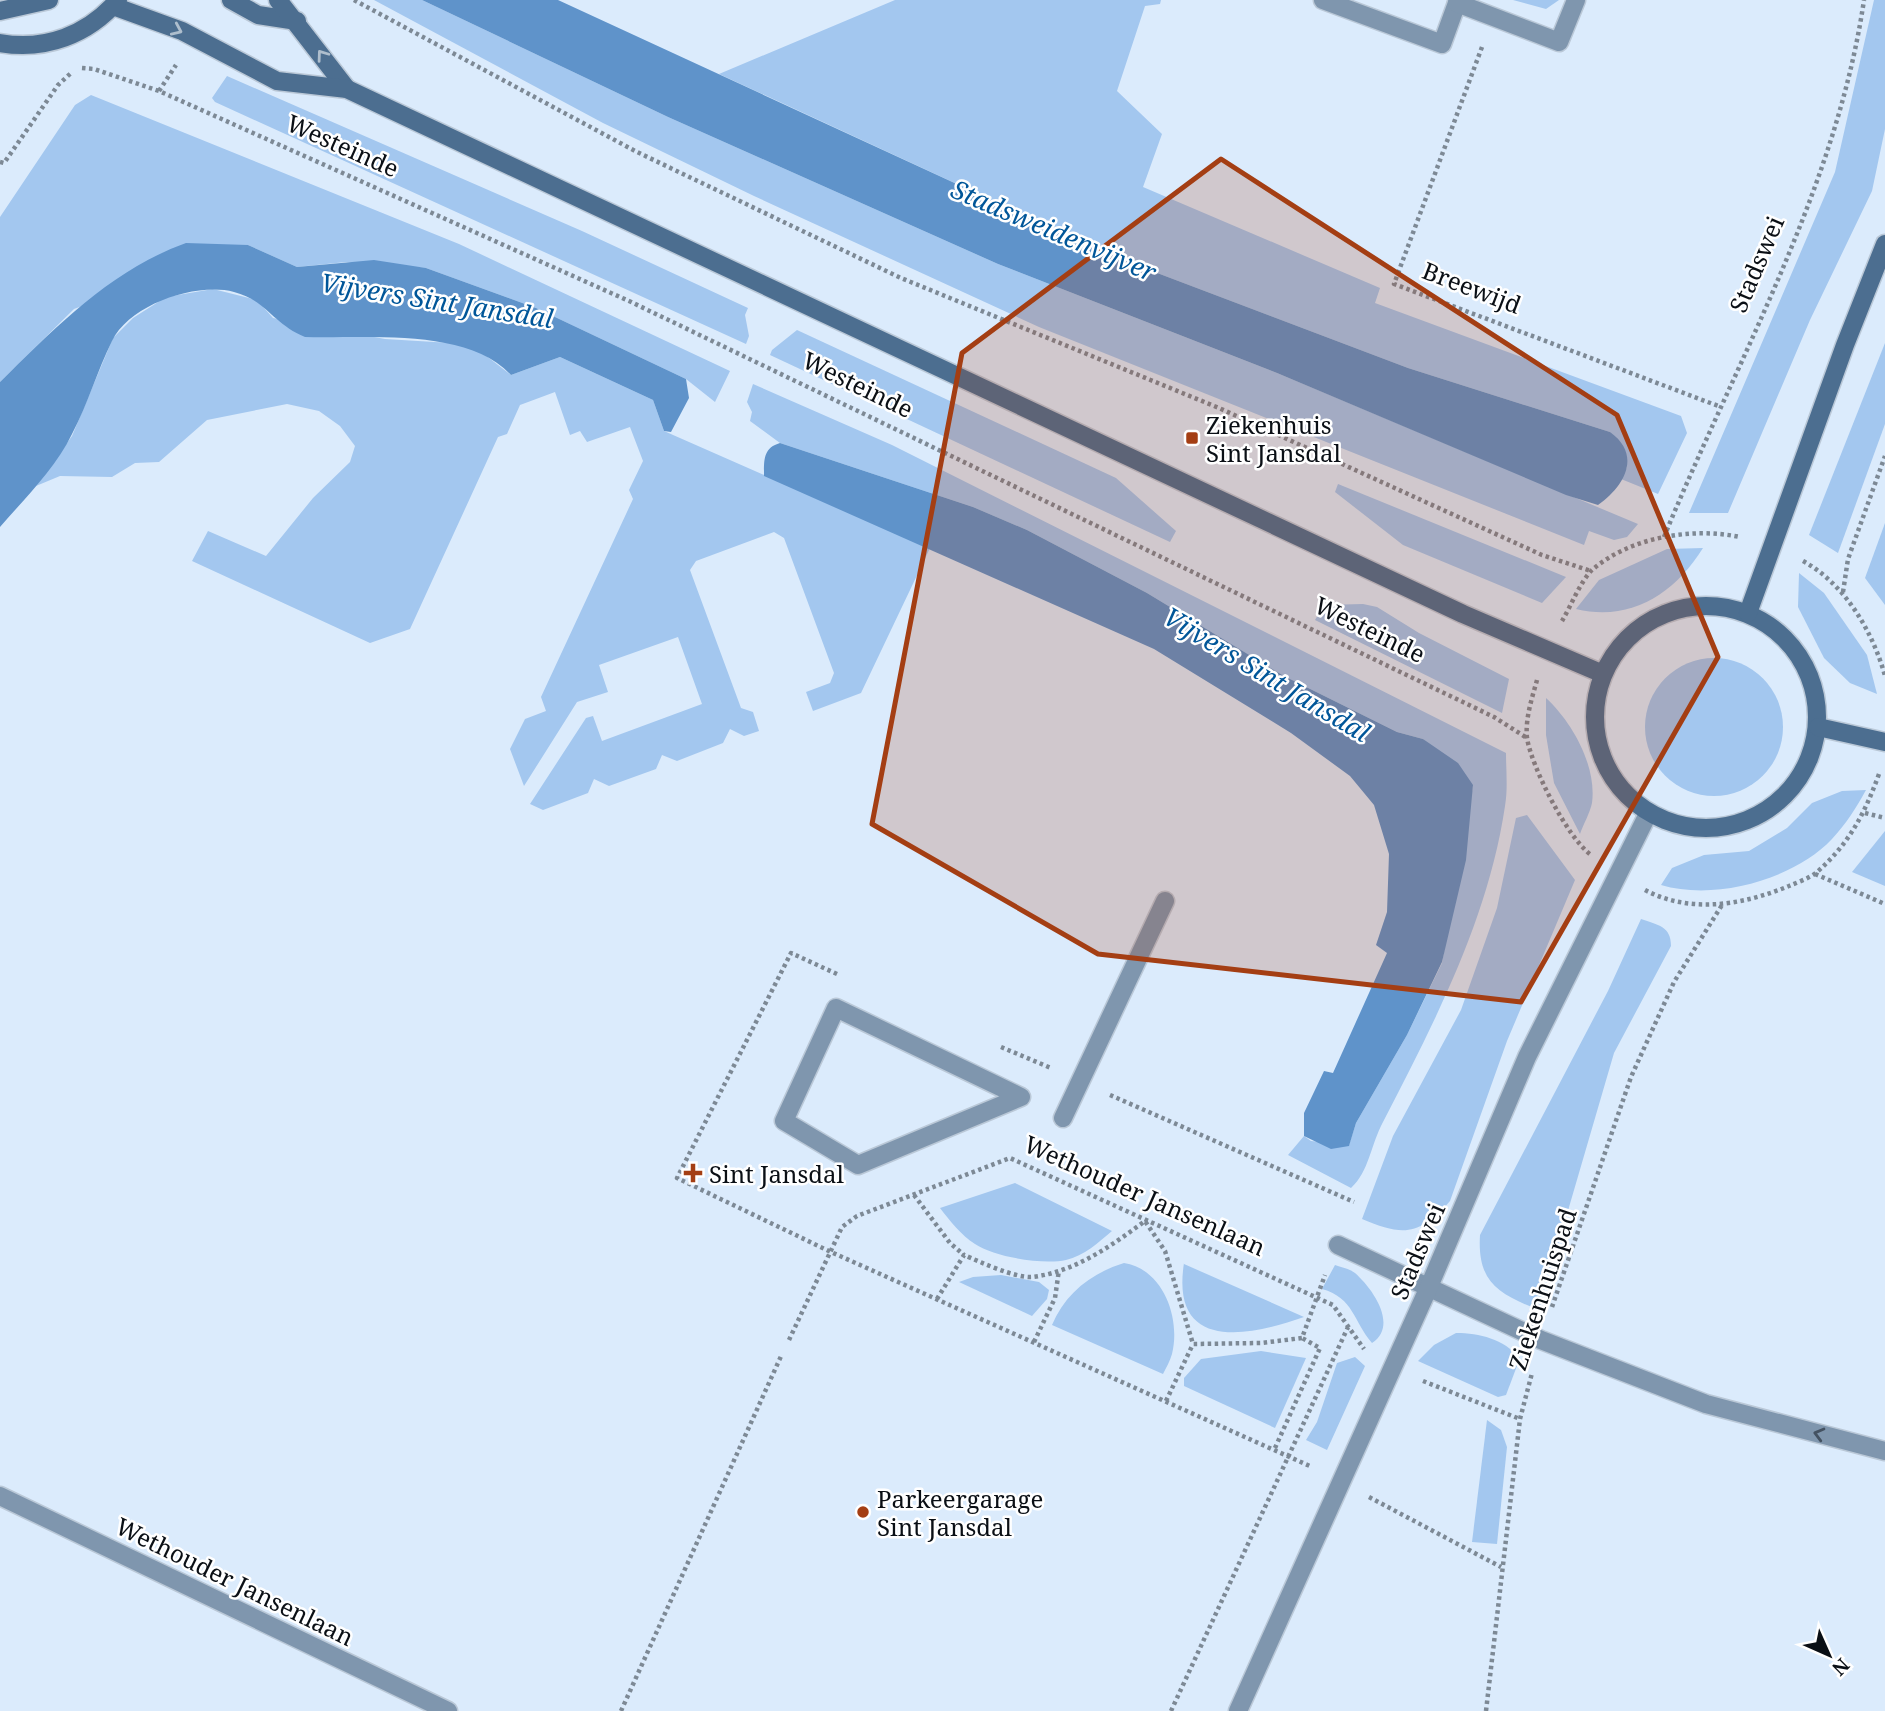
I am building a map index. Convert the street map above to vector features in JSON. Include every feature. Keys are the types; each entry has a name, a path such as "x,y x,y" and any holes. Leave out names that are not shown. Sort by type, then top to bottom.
{"street":[{"path":"0,11 49,0"},
{"path":"231,0 258,15 297,21"},
{"name":"Westeinde","path":"278,0 297,21 347,89"},
{"path":"1323,0 1442,44 1457,2 1559,42 1576,0"},
{"path":"4,49 52,43 75,35 115,3"},
{"name":"Westeinde","path":"115,3 182,32 276,81 347,89 1197,489 1603,674"},
{"path":"1748,613 1885,244"},
{"path":"1715,606 1748,613 1779,632 1802,659 1815,691 1818,727 1811,758 1800,777 1771,809 1742,824 1711,830 1678,826 1648,814 1619,788 1599,752 1594,713 1603,674 1621,645 1648,622 1680,608 1715,606"},
{"path":"1818,727 1885,742"},
{"name":"Stadswei","path":"1238,1711 1428,1289 1527,1057 1648,814"},
{"name":"Wethouder Jansenlaan","path":"1063,1118 1165,901"},
{"name":"Wethouder Jansenlaan","path":"836,1008 1021,1097 858,1165 784,1121 836,1008"},
{"path":"1338,1245 1541,1340 1625,1374 1706,1404 1885,1451"},
{"name":"Wethouder Jansenlaan","path":"0,1496 448,1711"}],"path":[{"path":"354,0 637,152 901,278 1219,408 1542,555 1591,571"},
{"name":"Stadswei","path":"1664,537 1823,169 1859,35 1864,0"},
{"name":"Breewijd","path":"1494,16 1394,284 1721,407"},
{"name":"Westeinde","path":"2,162 58,85 78,68 94,69 159,91 629,301 1316,630 1494,717 1527,738 1529,710 1545,649"},
{"path":"0,169 2,162"},
{"path":"1843,593 1849,559 1885,456"},
{"path":"1545,649 1591,571 1626,550 1664,537 1718,533 1772,544 1810,565 1843,593 1878,648 1885,676"},
{"path":"1878,648 1885,650"},
{"path":"1881,768 1865,813 1815,874 1885,904"},
{"path":"1865,813 1885,818"},
{"name":"Ziekenhuispad","path":"1486,1711 1520,1419 1541,1340 1631,1077 1674,982 1722,905"},
{"path":"841,976 791,953 677,1178 937,1300 1275,1448 1501,1567"},
{"path":"992,1042 1353,1202"},
{"name":"Wethouder Jansenlaan","path":"789,1340 842,1227 857,1216 1010,1158 1333,1305 1365,1351 1392,1368 1520,1419"},
{"path":"915,1195 950,1243 964,1255 983,1264 1030,1277 1059,1270 1100,1254 1145,1221 1164,1251 1193,1344 1166,1401"},
{"path":"1302,1338 1315,1297 1338,1245"},
{"path":"937,1300 964,1255"},
{"path":"1034,1342 1055,1298 1059,1270"},
{"path":"1171,1711 1348,1327"},
{"path":"1193,1344 1261,1343 1302,1338 1320,1348 1275,1448"},
{"path":"621,1711 782,1354"}],"highlighted area":[{"path":"1221,159 1617,415 1718,657 1521,1002 1098,954 872,824 962,353"}],"shaded area":[{"path":"374,0 422,0 668,117 998,264 1277,373 1638,524 1627,537 1614,540 1589,531 1584,545 1039,327 754,196 603,123"},
{"path":"895,0 1161,0 1160,4 1145,6 1117,91 1162,134 1143,187 1380,288 1375,303 1681,416 1687,433 1658,494 1621,479 1627,467 1610,432 1408,368 1115,257 719,74"},
{"path":"1513,0 1559,0 1546,9"},
{"path":"1874,0 1885,0 1885,129 1872,191 1810,320 1728,513 1689,513 1835,172"},
{"path":"227,76 582,231 748,308 745,315 749,336 746,344 215,102 212,98"},
{"path":"91,95 459,244 730,371 715,402 686,379 536,308 426,268 346,262 297,267 248,245 74,309 0,382 0,217 75,105"},
{"path":"213,289 257,300 273,318 385,339 451,343 480,351 511,375 560,357 653,400 664,431 930,548 861,693 813,711 806,692 830,683 834,673 784,538 774,532 696,561 690,570 741,708 753,712 759,731 744,736 730,729 723,743 677,761 662,755 656,769 609,786 594,779 588,793 543,810 530,804 586,718 593,716 602,741 702,704 678,637 599,665 608,692 577,702 524,786 510,749 525,719 546,711 541,697 633,499 629,490 643,461 630,427 587,442 580,431 570,435 555,392 520,405 507,434 498,437 410,629 370,643 192,561 208,531 266,556 313,498 350,462 355,446 340,426 319,411 287,404 207,420 159,462 135,463 112,477 60,476 36,486 72,436 113,338 133,318 166,297"},
{"path":"797,330 1116,478 1176,531 1170,542 770,355 772,350"},
{"path":"1885,343 1885,424 1838,553 1809,535"},
{"path":"753,384 892,445 1506,753 1505,806 1497,848 1473,929 1440,1008 1379,1130 1366,1166 1351,1188 1288,1155 1304,1136 1311,1141 1349,1145 1356,1123 1407,1035 1442,963 1473,786 1423,739 1397,732 1284,676 1147,593 1027,530 973,507 780,443 750,421 752,412 747,402"},
{"path":"1338,484 1566,577 1542,603 1403,545 1335,492"},
{"path":"1885,523 1885,605 1865,578"},
{"path":"1703,548 1679,579 1649,601 1633,608 1615,611 1576,609 1599,580 1667,549"},
{"path":"1799,573 1824,593 1867,655 1877,694 1850,683 1824,658 1798,607"},
{"path":"1363,604 1377,607 1419,633 1509,679 1502,713 1315,620 1324,605"},
{"path":"1714,658 1741,663 1763,678 1778,700 1783,727 1778,754 1763,776 1741,791 1714,796 1687,791 1665,776 1650,754 1645,727 1650,700 1665,678 1687,663"},
{"path":"1546,698 1573,732 1591,774 1592,803 1580,834 1554,783 1546,735"},
{"path":"1866,790 1832,839 1796,866 1775,876 1729,888 1705,890 1661,885 1672,868 1704,855 1749,851 1787,828 1812,803 1842,791"},
{"path":"1527,815 1575,880 1507,1041 1450,1201 1430,1221 1411,1230 1389,1229 1377,1225 1362,1219 1393,1136 1461,1010 1497,908 1516,818"},
{"path":"1885,831 1885,886 1852,872"},
{"path":"1641,919 1666,930 1671,946 1614,1053 1539,1310 1512,1298 1493,1284 1482,1265 1480,1235 1608,991"},
{"path":"1015,1183 1112,1231 1073,1258 1032,1261 983,1249 960,1232 940,1208"},
{"path":"1124,1263 1138,1267 1159,1285 1171,1311 1174,1340 1171,1357 1163,1374 1052,1325 1064,1304 1080,1286"},
{"path":"1184,1263 1304,1317 1260,1330 1238,1332 1218,1331 1201,1324 1189,1312 1183,1292"},
{"path":"1335,1265 1355,1273 1369,1288 1380,1307 1383,1327 1372,1343 1347,1304 1333,1293 1322,1289"},
{"path":"1001,1275 1039,1282 1049,1290 1047,1299 1032,1316 959,1282 973,1277"},
{"path":"1456,1333 1491,1338 1520,1358 1506,1395 1498,1397 1418,1361 1434,1345"},
{"path":"1261,1351 1306,1358 1275,1428 1184,1386 1184,1378 1201,1359"},
{"path":"1355,1357 1365,1366 1327,1450 1306,1440 1317,1422 1337,1363"},
{"path":"1487,1420 1501,1430 1507,1447 1497,1544 1472,1542"}],"water":[{"name":"Stadsweidenvijver","path":"422,0 558,0 1115,257 1408,368 1610,432 1625,450 1626,470 1616,489 1598,505 1566,495 1277,373 998,264 668,117"},
{"name":"Vijvers Sint Jansdal","path":"186,243 248,245 297,267 374,260 426,268 536,308 686,379 689,398 671,432 664,431 653,400 560,357 511,375 492,360 469,349 442,342 385,337 305,337 285,326 262,306 234,292 202,290 184,293 149,307 133,316 121,328 112,341 65,447 39,483 0,527 0,382 64,321 109,284 159,254"},
{"name":"Vijvers Sint Jansdal","path":"780,443 973,507 1027,530 1147,593 1284,676 1397,732 1423,739 1458,763 1473,785 1466,860 1442,962 1407,1035 1356,1123 1349,1146 1331,1149 1304,1136 1304,1113 1324,1071 1333,1073 1387,953 1376,945 1387,912 1389,854 1374,805 1350,776 1291,733 1154,649 764,476 767,451"}],"place":[{"name":"Ziekenhuis Sint Jansdal","path":"1192,438"},
{"name":"Sint Jansdal","path":"693,1173"},
{"name":"Parkeergarage Sint Jansdal","path":"863,1512"}]}
